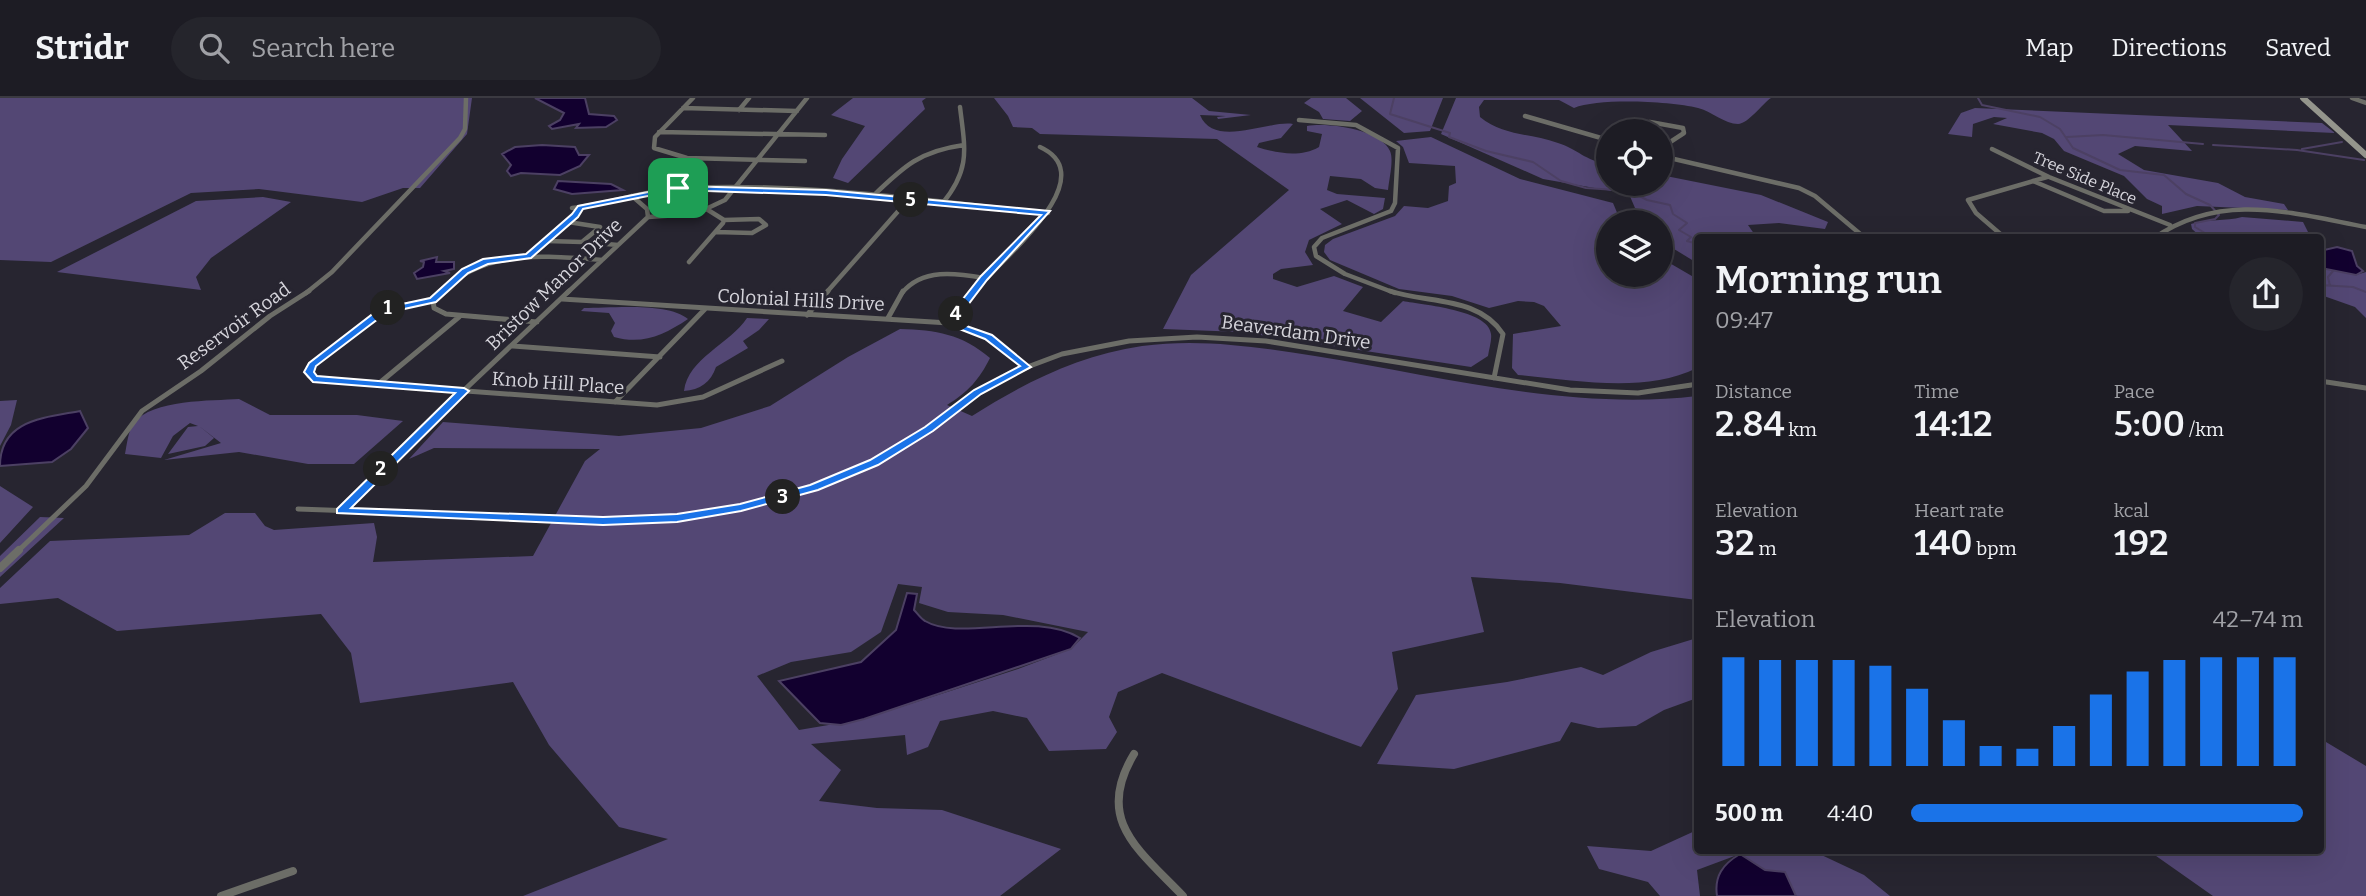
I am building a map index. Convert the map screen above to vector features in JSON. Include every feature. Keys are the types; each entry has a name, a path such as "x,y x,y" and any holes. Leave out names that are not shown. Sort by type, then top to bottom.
{"main road":[{"path":"2302,98 2366,155"},
{"path":"2311,98 2366,147"}],"street":[{"name":"Reservoir Road","path":"0,568 86,486 142,411 201,371 270,316 314,288 332,272 460,138 465,129 466,98"},
{"path":"693,98 659,132 652,144 667,155 806,161"},
{"path":"739,110 750,98"},
{"path":"648,217 708,210 725,200 807,98"},
{"path":"2352,98 2366,103"},
{"path":"942,204 964,175 960,107"},
{"path":"682,108 797,111"},
{"path":"1525,116 1596,136"},
{"path":"1299,120 1356,125 1394,144 1399,153 1391,211 1322,238 1314,247 1316,256 1329,266 1393,292 1451,302 1483,313 1503,334 1494,378"},
{"path":"1673,124 1683,128 1684,133 1673,140"},
{"path":"659,132 825,135"},
{"path":"873,196 916,156 936,149 964,145"},
{"path":"949,323 984,278 1048,213 1060,173 1056,159 1040,147"},
{"name":"Tree Side Place","path":"1992,149 2049,177 2170,225"},
{"path":"1673,159 1799,188 1815,196 1860,234"},
{"path":"2000,234 1976,213 1968,200 2049,177"},
{"path":"2032,181 2104,211 2130,211"},
{"path":"572,208 670,189 733,189 873,196 1048,213"},
{"name":"Bristow Manor Drive","path":"341,511 648,217 647,209 632,196"},
{"path":"807,315 908,200"},
{"path":"528,256 568,222 580,208"},
{"path":"708,210 724,220 759,219 766,225 752,233 716,232"},
{"path":"2159,234 2187,215 2216,210 2281,214 2366,228"},
{"path":"689,262 724,220"},
{"path":"568,222 600,225 582,242"},
{"path":"547,241 618,245"},
{"path":"537,322 459,317 434,308 433,300 444,287 477,265 505,257 602,260"},
{"path":"888,318 904,289 924,278 953,274 984,278"},
{"name":"Colonial Hills Drive","path":"562,299 949,323 988,337 1026,367"},
{"name":"Knob Hill Place","path":"433,300 383,311 312,365 309,372 313,379 657,405 703,397 782,361"},
{"path":"615,402 705,309"},
{"path":"377,384 459,317"},
{"name":"Beaverdam Drive","path":"298,509 603,521 677,518 729,510 814,488 874,463 929,429 978,392 1026,367 1101,345 1145,338 1223,337 1604,393 1638,393 1694,385"},
{"path":"513,346 660,357"},
{"path":"2324,382 2366,388"},
{"path":"1134,754 1118,784 1120,821 1134,846 1183,896"},
{"path":"221,896 293,871"}],"shaded area":[{"path":"0,98 472,98 467,134 420,188 403,188 362,202 259,189 191,193 51,262 0,260"},
{"path":"535,98 585,98 589,114 614,116 617,120 606,127 576,128 579,124 552,129 549,126 560,120 564,113"},
{"path":"853,98 926,98 922,101 925,109 848,183 833,178 842,159 865,126 831,115"},
{"path":"994,98 1192,98 1209,111 1251,115 1218,119 1217,117 1226,116 1200,115 1207,125 1217,130 1242,131 1293,124 1281,138 1259,143 1257,147 1288,153 1319,147 1322,134 1307,131 1307,126 1340,126 1376,137 1385,143 1391,155 1388,190 1375,188 1361,179 1330,176 1327,190 1337,194 1385,198 1383,209 1374,214 1347,200 1320,209 1342,224 1309,240 1305,252 1313,265 1281,269 1273,274 1273,279 1297,287 1334,276 1363,287 1343,311 1381,322 1403,301 1468,314 1479,319 1491,334 1488,356 1471,367 1241,332 1163,329 1191,275 1289,190 1217,139 1040,134 1032,128 1013,127"},
{"path":"1311,98 1346,98 1362,111 1350,121 1323,119 1319,112 1304,103"},
{"path":"1360,98 1443,98 1430,131 1404,133"},
{"path":"1456,98 1771,98 1746,121 1738,124 1698,108 1652,102 1599,103 1574,108 1559,100 1484,100 1479,107 1480,117 1498,128 1558,143 1596,161 1596,188 1543,179 1441,134"},
{"path":"1975,108 2322,123 2335,133 2168,125 2192,151 2135,146 2118,154 2144,170 2218,183 2245,197 2284,204 2288,210 2197,206 2162,214 2162,206 2147,199 2124,176 2064,151 2054,139 2042,133 1993,124 2007,118 1994,117 1973,124 1972,137 1948,134 1961,113"},
{"path":"1431,137 1520,179 1613,203 1616,210 1596,210 1596,287 1673,287 1673,265 1694,277 1694,369 1655,381 1632,383 1586,382 1518,375 1512,368 1513,334 1561,326 1544,306 1518,301 1489,308 1452,296 1399,289 1330,260 1324,252 1325,245 1333,239 1395,216 1404,206 1428,208 1448,201 1449,186 1456,183 1455,166 1409,163 1403,147 1396,141"},
{"path":"515,147 575,147 579,155 589,155 580,166 560,175 521,173 511,176 507,171 511,165 502,154"},
{"path":"1673,177 1761,195 1828,222 1825,229 1779,223 1748,225 1754,234 1694,234 1694,261 1673,248 1673,210 1636,210 1630,196 1673,196"},
{"path":"558,181 611,184 623,190 572,194 554,189"},
{"path":"263,197 291,202 211,258 196,277 201,290 57,272 196,201"},
{"path":"2242,217 2303,222 2309,234 2198,234 2191,224"},
{"path":"2337,247 2352,251 2357,266 2363,271 2356,275 2324,269 2324,250"},
{"path":"437,257 436,262 454,262 454,269 444,271 450,273 417,279 414,273 423,267 424,262 420,261"},
{"path":"2324,269 2356,275 2366,272 2366,318 2355,307 2324,296"},
{"path":"584,308 653,308 667,310 688,319 653,337 634,340 614,337 611,331 615,323 609,313 581,311"},
{"path":"747,318 769,319 743,341 748,348 716,367 704,384 684,391 693,369 731,336"},
{"path":"900,329 948,335 969,343 990,358 972,385 947,405 972,416 1012,392 1074,363 1119,350 1186,343 1228,345 1315,356 1553,395 1602,399 1694,396 1694,600 1560,583 1471,577 1484,632 1392,652 1398,689 1361,747 1162,673 1118,692 1109,717 1117,732 1106,749 1049,751 1027,718 993,711 940,721 928,747 907,755 905,735 811,744 841,770 819,801 877,808 942,810 1061,849 1000,896 523,896 668,839 619,827 549,745 513,682 360,703 351,653 321,614 117,631 58,598 0,604 0,588 50,541 189,535 225,513 255,513 265,526 274,530 374,523 377,537 373,562 533,556 585,461 600,449 434,448 409,459 443,422 619,436 701,428 770,406 848,357","holes":["898,584 922,587 919,603 948,612 1003,615 1088,632 1071,649 1018,669 864,719 799,730 757,676 791,662 851,652 881,632"]},
{"path":"239,399 270,415 357,415 403,421 354,464 308,464 239,452 164,460 221,443 199,426 214,438 205,446 168,454 188,427 198,426 190,423 173,436 161,458 125,454 134,423 154,409 199,401"},
{"path":"17,400 11,425 0,446 0,401"},
{"path":"80,411 88,428 71,449 52,462 0,466 7,439 16,430 38,419"},
{"path":"0,486 33,507 0,543"},
{"path":"40,517 64,518 0,577 0,556"},
{"path":"907,593 917,594 914,610 925,621 940,627 958,629 1041,626 1062,630 1080,638 1071,649 864,719 841,725 820,723 779,681 861,662 896,630"},
{"path":"1694,639 1694,699 1664,710 1636,726 1598,728 1571,722 1560,741 1454,769 1377,764 1416,695 1507,682 1581,667 1603,675 1651,652"},
{"path":"2324,741 2366,766 2366,896 2213,896 2153,854 2324,854"},
{"path":"1694,831 1694,854 1740,854 1697,870 1700,896 1660,896 1648,882 1599,869 1587,846 1651,851"},
{"path":"1740,854 1819,854 1864,875 1890,896 1796,896 1785,872 1765,870"},
{"path":"1740,854 1765,870 1785,872 1796,896 1717,896 1717,882 1721,871"}],"waterway":[{"path":"1394,98 1390,114 1450,133 1449,137 1486,151 1533,162 1561,181 1586,188 1630,191 1647,200 1670,205 1673,214 1687,223 1679,230 1691,237 1687,241 1694,243"},
{"path":"1978,98 1982,105 2040,117 2060,129 2073,148 2120,170 2164,175 2186,194 2210,205 2219,215 2215,219 2195,223 2195,227 2206,234"},
{"path":"2067,137 2103,135 2203,144"},
{"path":"2302,149 2342,142"},
{"path":"2213,145 2297,150 2364,160"},
{"path":"2330,286 2328,277 2333,271"},
{"path":"2324,285 2330,286"},
{"path":"2330,286 2353,287 2366,292"}],"route":[{"path":"678,188 826,192 1048,213 984,278 949,323 976,330 1026,367 962,402 929,429 874,463 814,488 704,515 603,521 341,511 464,391 313,379 309,376 312,365 383,311 397,305 433,300 444,287 465,271 486,261 516,255 528,256 576,216 580,208 646,192 678,188"}]}
